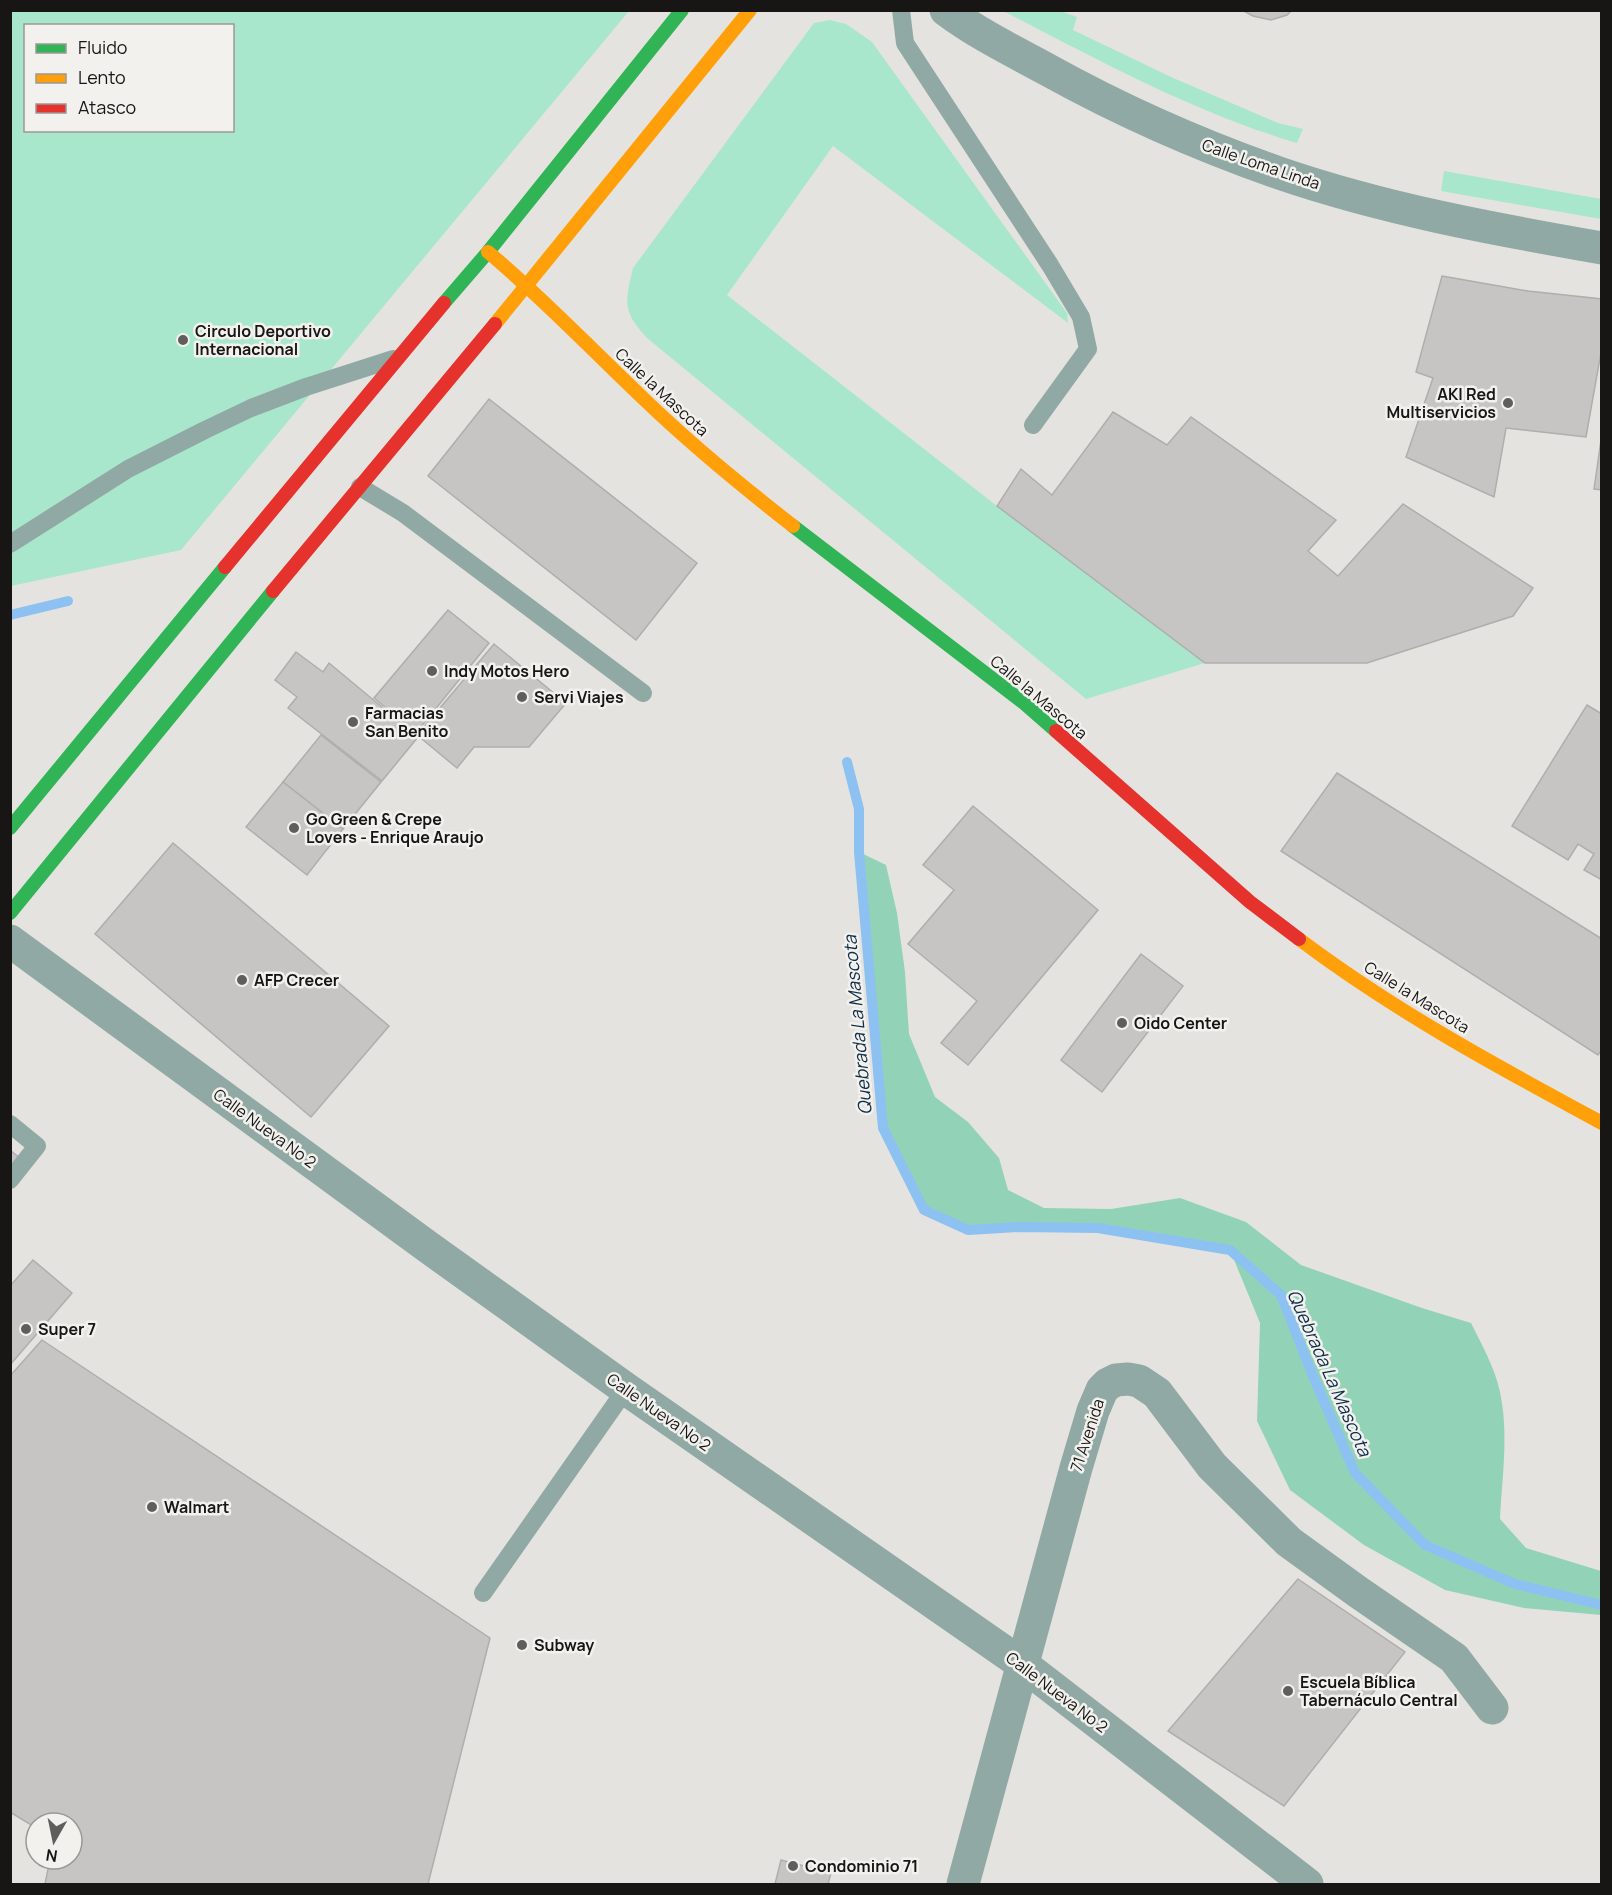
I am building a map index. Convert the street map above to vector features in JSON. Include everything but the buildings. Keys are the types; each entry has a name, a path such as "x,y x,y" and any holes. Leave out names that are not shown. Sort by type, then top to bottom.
{"main road":[{"path":"10,828 488,252 682,10"},
{"path":"10,913 141,751 527,285 750,10"},
{"name":"Calle la Mascota","path":"488,252 527,285 649,404 740,484 1024,703 1250,902 1311,948 1399,1008 1524,1081 1602,1123"}],"street":[{"name":"Calle Loma Linda","path":"946,10 969,27 1102,100 1191,139 1280,173 1348,194 1438,216 1602,248"},
{"name":"Calle Nueva No 2","path":"10,942 626,1389 1022,1664 1307,1884"},
{"name":"71 Avenida","path":"963,1884 1076,1468 1102,1390 1116,1380 1139,1381 1157,1393 1212,1466 1289,1542 1454,1658 1492,1708"}],"lane":[{"path":"901,10 905,43 1050,265 1081,317 1088,350 1032,425"},
{"path":"10,543 128,469 251,408 306,387 398,358"},
{"path":"360,487 403,513 643,693"},
{"path":"10,1124 37,1146 10,1180"},
{"path":"483,1593 626,1389"}],"green space":[{"name":"Circulo Deportivo Internacional","path":"10,11 629,11 181,550 11,586"},
{"path":"1003,11 1060,11 1077,17 1073,30 1171,77 1278,123 1303,129 1297,143 1221,116 1147,84"},
{"path":"830,20 846,24 872,42 1067,313 1068,323 833,146 727,295 997,506 1205,663 1086,699 647,338 633,320 629,313 627,298 633,268 814,23"},
{"path":"1444,171 1601,199 1601,219 1441,191"},
{"path":"859,852 886,865 897,913 905,972 909,1034 935,1097 968,1122 999,1158 1008,1190 1044,1208 1111,1209 1180,1198 1246,1222 1301,1265 1471,1323 1495,1374 1503,1408 1504,1456 1500,1519 1526,1548 1601,1571 1601,1615 1524,1608 1445,1590 1364,1545 1290,1490 1257,1421 1260,1323 1230,1250 1098,1228 1019,1227 968,1230 924,1210 883,1128"}],"waterway":[{"name":"Quebrada La Mascota","path":"10,615 68,601"},
{"name":"Quebrada La Mascota","path":"847,762 859,809 859,852 883,1128 924,1210 968,1230 1019,1227 1098,1228 1230,1250 1281,1295 1355,1473 1425,1545 1515,1584 1602,1605"}],"traffic: fast":[{"path":"444,303 488,252 682,10"},
{"path":"793,526 1024,703 1056,731"},
{"path":"10,828 225,567"},
{"path":"10,913 273,591"}],"traffic: slow":[{"path":"495,324 750,10"},
{"path":"488,252 682,434 793,526"},
{"path":"1299,939 1409,1014 1485,1059 1602,1123"}],"traffic: jam":[{"path":"225,567 444,303"},
{"path":"273,591 495,324"},
{"path":"1056,731 1250,902 1299,939"}],"place":[{"name":"Circulo Deportivo Internacional","path":"183,340"},
{"name":"AKI Red Multiservicios","path":"1508,403"},
{"name":"Indy Motos Hero","path":"432,671"},
{"name":"Servi Viajes","path":"522,697"},
{"name":"Farmacias San Benito","path":"353,722"},
{"name":"Go Green & Crepe Lovers - Enrique Araujo","path":"294,828"},
{"name":"AFP Crecer","path":"242,980"},
{"name":"Oido Center","path":"1122,1023"},
{"name":"Super 7","path":"26,1329"},
{"name":"Walmart","path":"152,1507"},
{"name":"Subway","path":"522,1645"},
{"name":"Escuela Bíblica Tabernáculo Central","path":"1288,1691"},
{"name":"Condominio 71","path":"793,1866"}]}
